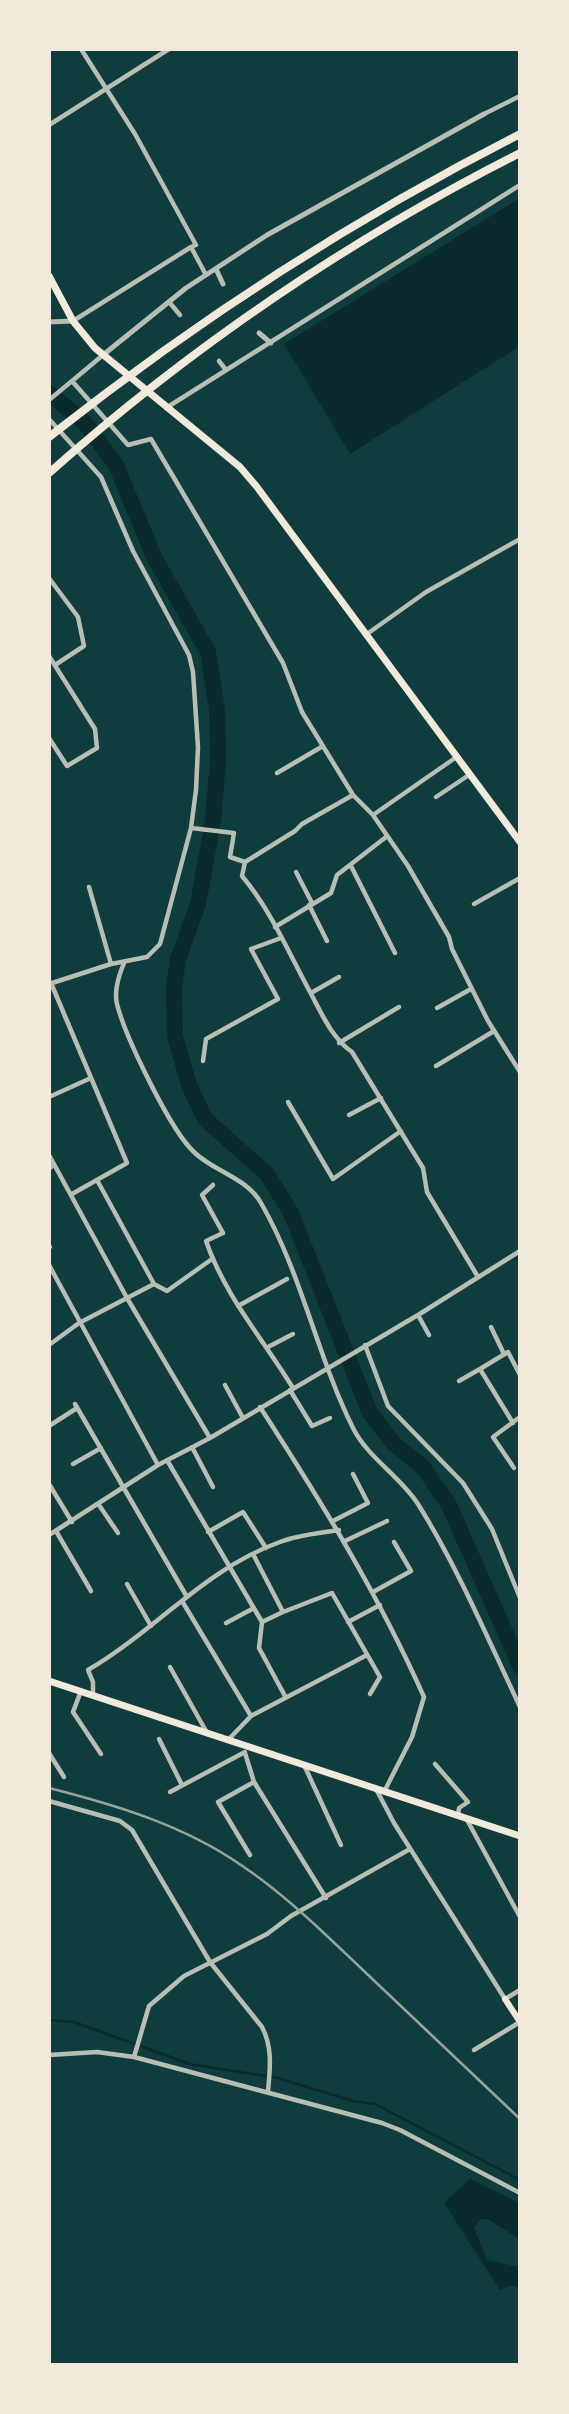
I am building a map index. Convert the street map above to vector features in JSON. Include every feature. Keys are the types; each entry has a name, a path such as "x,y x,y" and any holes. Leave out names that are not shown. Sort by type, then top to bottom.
{"highway":[{"path":"49,437 139,369 246,294 376,212 520,134"},
{"path":"49,473 155,384 256,309 384,226 520,153"}],"main road":[{"path":"49,276 74,321 103,355 240,467 454,758 520,842"},
{"path":"49,1681 230,1738 247,1749 303,1763 520,1836"},
{"path":"505,1999 520,2022"}],"street":[{"path":"49,322 74,321 196,245 81,49"},
{"path":"49,125 169,49"},
{"path":"49,400 206,275 306,212 520,96"},
{"path":"165,408 520,185"},
{"path":"191,247 206,275"},
{"path":"216,269 223,284"},
{"path":"170,303 180,315"},
{"path":"259,333 271,343"},
{"path":"219,361 226,370"},
{"path":"72,380 128,445 151,439 283,663 302,712 353,795 373,815 408,866 449,937 471,989 494,1031 519,1068"},
{"path":"49,419 101,477 133,551 189,655 195,687 198,747 191,828 160,944 147,957 111,964 50,983 127,1163 72,1194"},
{"path":"366,635 426,593 520,539"},
{"path":"49,579 78,617 84,646 55,664"},
{"path":"49,656 95,729 97,748 67,766 49,738"},
{"path":"276,773 323,746"},
{"path":"373,815 454,758"},
{"path":"436,797 469,775"},
{"path":"353,795 302,824 245,862 242,876 275,927 339,1043 352,1052 401,1130 423,1168 427,1192 478,1277"},
{"path":"191,828 234,833 230,858 245,862"},
{"path":"275,927 331,893 337,874 386,837"},
{"path":"351,866 395,953"},
{"path":"296,872 327,941"},
{"path":"474,904 520,878"},
{"path":"89,887 111,964"},
{"path":"203,1061 206,1039 278,999 251,950 281,938"},
{"path":"124,963 117,1003 171,1124 195,1154 243,1184 257,1197 298,1284 358,1437 401,1481 420,1507 468,1598 520,1707"},
{"path":"311,993 339,977"},
{"path":"437,1009 471,989"},
{"path":"339,1043 399,1007"},
{"path":"436,1066 494,1031"},
{"path":"49,1097 91,1078"},
{"path":"349,1115 381,1098"},
{"path":"288,1102 333,1179 401,1130"},
{"path":"49,1155 127,1298 210,1438"},
{"path":"49,1169 54,1164"},
{"path":"97,1180 154,1284 167,1291 212,1259"},
{"path":"213,1185 202,1195 223,1233 206,1241 212,1259 246,1322 268,1347 312,1426 330,1418"},
{"path":"49,1535 158,1465 210,1438 418,1315 520,1251"},
{"path":"49,1265 158,1465"},
{"path":"238,1306 287,1279"},
{"path":"49,1344 79,1323 154,1284"},
{"path":"418,1315 429,1335"},
{"path":"491,1328 504,1354"},
{"path":"268,1347 293,1334"},
{"path":"363,1346 388,1406 463,1483 492,1529 520,1598"},
{"path":"459,1381 508,1352 520,1375"},
{"path":"480,1369 513,1423"},
{"path":"225,1385 243,1418"},
{"path":"49,1426 76,1406 187,1597"},
{"path":"260,1408 339,1530 380,1605 424,1696 412,1737 385,1790"},
{"path":"514,1468 494,1437 520,1417"},
{"path":"192,1447 213,1488"},
{"path":"73,1464 101,1448"},
{"path":"167,1460 262,1622 259,1648 285,1696"},
{"path":"333,1521 368,1503 353,1474"},
{"path":"49,1484 72,1522"},
{"path":"99,1505 118,1533"},
{"path":"208,1532 243,1512 265,1548"},
{"path":"345,1541 387,1521"},
{"path":"93,1695 93,1682 88,1670 122,1649 230,1566 282,1541 339,1530"},
{"path":"56,1531 91,1591"},
{"path":"373,1592 411,1571 394,1542"},
{"path":"253,1554 283,1612"},
{"path":"127,1584 151,1626"},
{"path":"262,1622 332,1593 380,1678 369,1694"},
{"path":"182,1601 251,1716"},
{"path":"348,1622 380,1605"},
{"path":"226,1623 254,1608"},
{"path":"230,1738 251,1716 367,1655"},
{"path":"170,1667 206,1731"},
{"path":"81,1692 73,1713 101,1754"},
{"path":"159,1739 183,1785"},
{"path":"170,1791 247,1749 254,1782 326,1898"},
{"path":"49,1752 64,1777"},
{"path":"303,1763 341,1845"},
{"path":"435,1764 468,1802 459,1808 462,1816 520,1916"},
{"path":"250,1855 218,1802 254,1782"},
{"path":"375,1787 410,1849 505,1999 520,1990"},
{"path":"49,1801 120,1822 132,1830 210,1962 268,2039 268,2092"},
{"path":"134,2057 149,2006 184,1976 267,1934 291,1916 410,1849"},
{"path":"474,2050 520,2022"},
{"path":"49,2055 97,2052 134,2057 382,2123 419,2139 520,2193"}],"water":[{"path":"520,198 520,346 350,454 284,344"},
{"path":"470,2179 520,2203 520,2240 488,2219 481,2219 474,2228 487,2260 520,2267 520,2288 512,2285 500,2290 444,2203"}],"waterway":[{"path":"49,393 85,423 116,465 154,557 208,652 217,709 218,760 213,821 198,904 178,959 174,987 175,1036 189,1085 205,1119 267,1174 291,1213 370,1413 394,1444 423,1467 449,1505 520,1666"},
{"path":"49,2020 74,2022 190,2064 278,2078 353,2101 375,2104 520,2180"}],"railway":[{"path":"49,1788 124,1809 196,1838 258,1877 290,1902 520,2119"}]}
